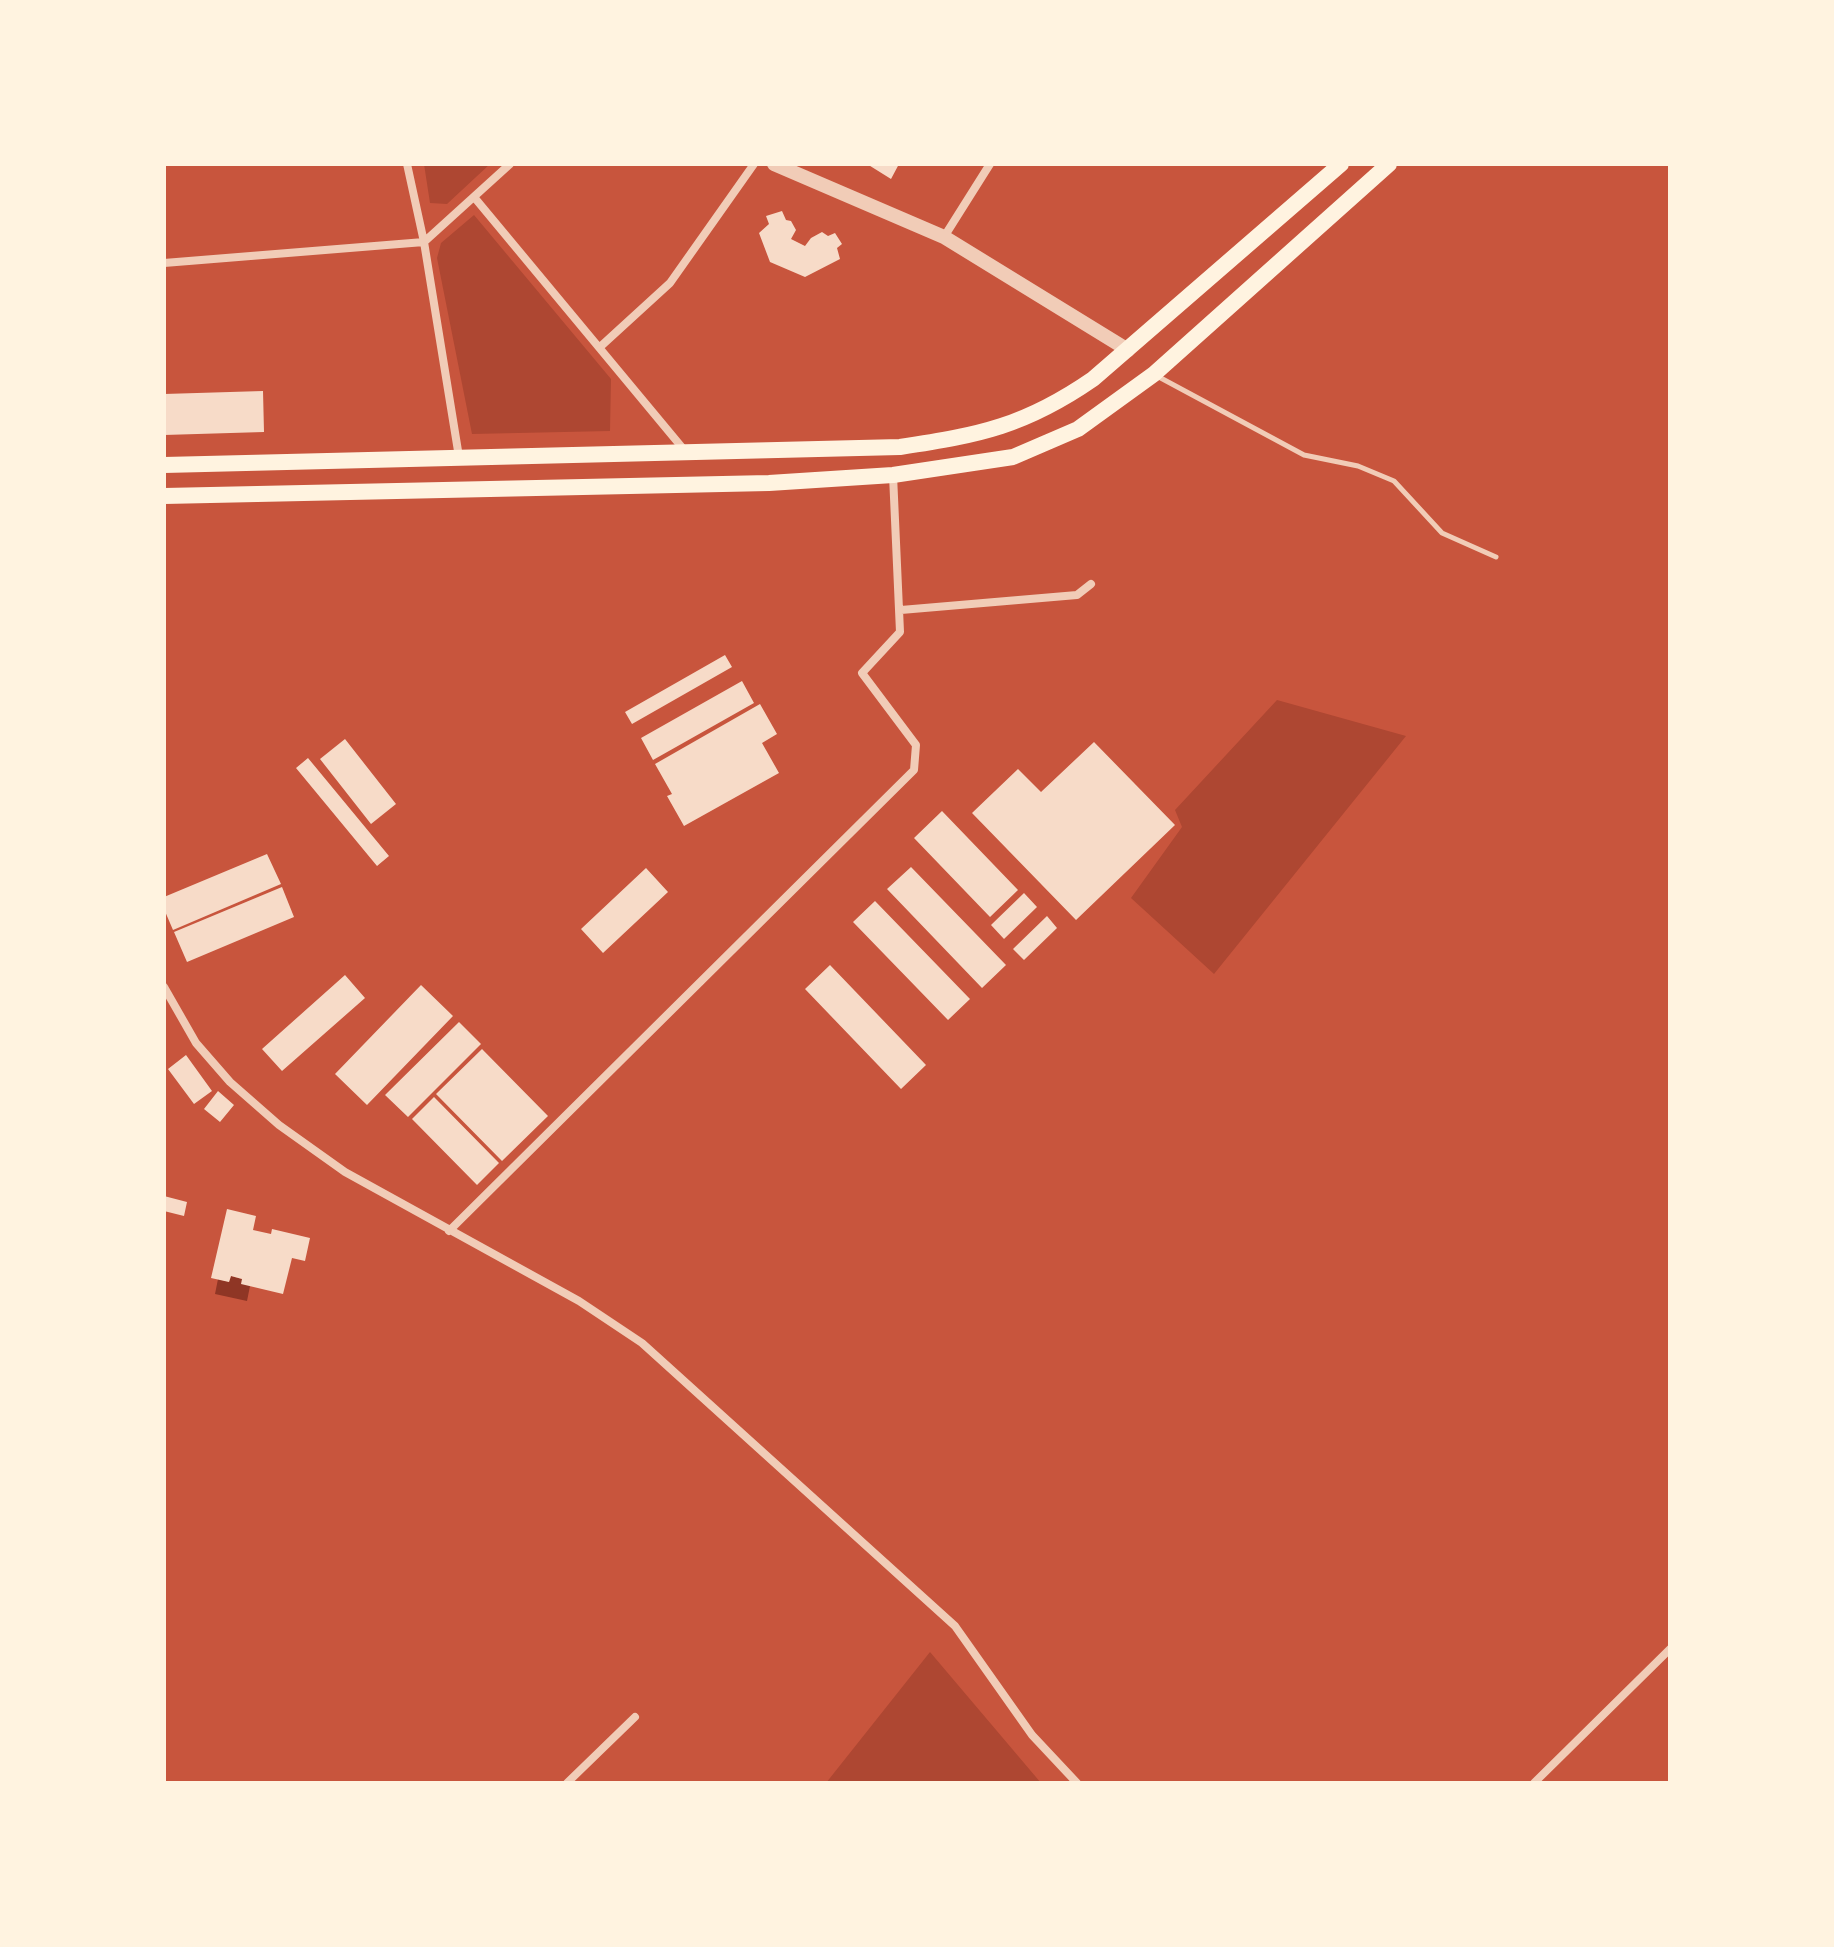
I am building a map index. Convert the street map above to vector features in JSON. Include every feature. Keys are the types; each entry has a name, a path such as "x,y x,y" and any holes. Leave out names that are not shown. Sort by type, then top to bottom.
{"main road":[{"path":"164,465 900,447 969,437 1012,424 1059,403 1093,379 1341,164"},
{"path":"164,496 769,483 893,475 1013,457 1078,429 1154,374 1389,164"}],"street":[{"path":"407,164 424,242 459,457"},
{"path":"164,263 424,242 510,164"},
{"path":"600,347 670,283 754,164"},
{"path":"774,164 944,237 1128,350"},
{"path":"944,237 990,164"},
{"path":"474,197 685,451"},
{"path":"449,1231 914,770 916,745 862,673 900,632 893,475"},
{"path":"901,610 1077,595 1091,584"},
{"path":"164,987 196,1043 230,1082 260,1109 345,1172 579,1301 642,1343 955,1626 1032,1735 1077,1783"},
{"path":"1534,1783 1670,1649"},
{"path":"567,1783 635,1717"}],"lane":[{"path":"1154,374 1304,455 1358,466 1394,481 1442,533 1496,557"}],"shaded area":[{"path":"424,164 490,164 447,204 430,203"},
{"path":"474,215 611,379 610,431 472,434 437,258 441,243"},
{"path":"1277,700 1406,736 1214,974 1131,898 1182,827 1175,810"},
{"path":"231,1276 242,1279 250,1286 247,1301 215,1294 218,1279 229,1282"},
{"path":"930,1652 1041,1783 826,1783"}],"building":[{"path":"867,164 899,164 891,179"},
{"path":"782,211 796,230 791,239 805,246 822,232 828,236 835,233 842,244 837,248 840,259 805,277 770,262 759,233 769,224 766,216"},
{"path":"263,391 264,432 164,435 164,394"},
{"path":"725,655 732,667 632,724 625,712"},
{"path":"742,681 754,703 653,760 641,738"},
{"path":"760,704 777,734 762,743 779,773 684,826 667,796 672,794 655,764"},
{"path":"345,739 396,804 371,824 320,759"},
{"path":"1094,742 1175,825 1076,920 972,813 1018,769 1041,792"},
{"path":"308,758 389,856 377,866 296,768"},
{"path":"942,811 1018,890 990,917 914,838"},
{"path":"267,854 281,884 173,930 164,909 164,897"},
{"path":"911,867 1006,965 982,988 887,889"},
{"path":"646,868 668,892 603,953 581,929"},
{"path":"282,887 294,917 187,962 174,932"},
{"path":"1024,893 1037,907 1004,939 991,925"},
{"path":"875,901 970,999 948,1020 853,922"},
{"path":"1047,916 1057,928 1024,960 1013,949"},
{"path":"830,965 926,1065 901,1089 805,989"},
{"path":"345,975 365,998 282,1071 262,1049"},
{"path":"421,985 453,1016 367,1105 335,1074"},
{"path":"459,1022 481,1044 408,1117 385,1095"},
{"path":"482,1049 548,1116 502,1161 436,1094"},
{"path":"186,1055 212,1091 194,1104 168,1069"},
{"path":"218,1091 234,1105 220,1122 204,1109"},
{"path":"434,1097 499,1163 477,1185 412,1119"},
{"path":"164,1196 187,1202 184,1216 164,1211"},
{"path":"227,1209 256,1216 253,1230 271,1234 272,1229 310,1238 305,1261 292,1258 283,1294 241,1284 242,1279 231,1276 229,1282 211,1278"}]}
